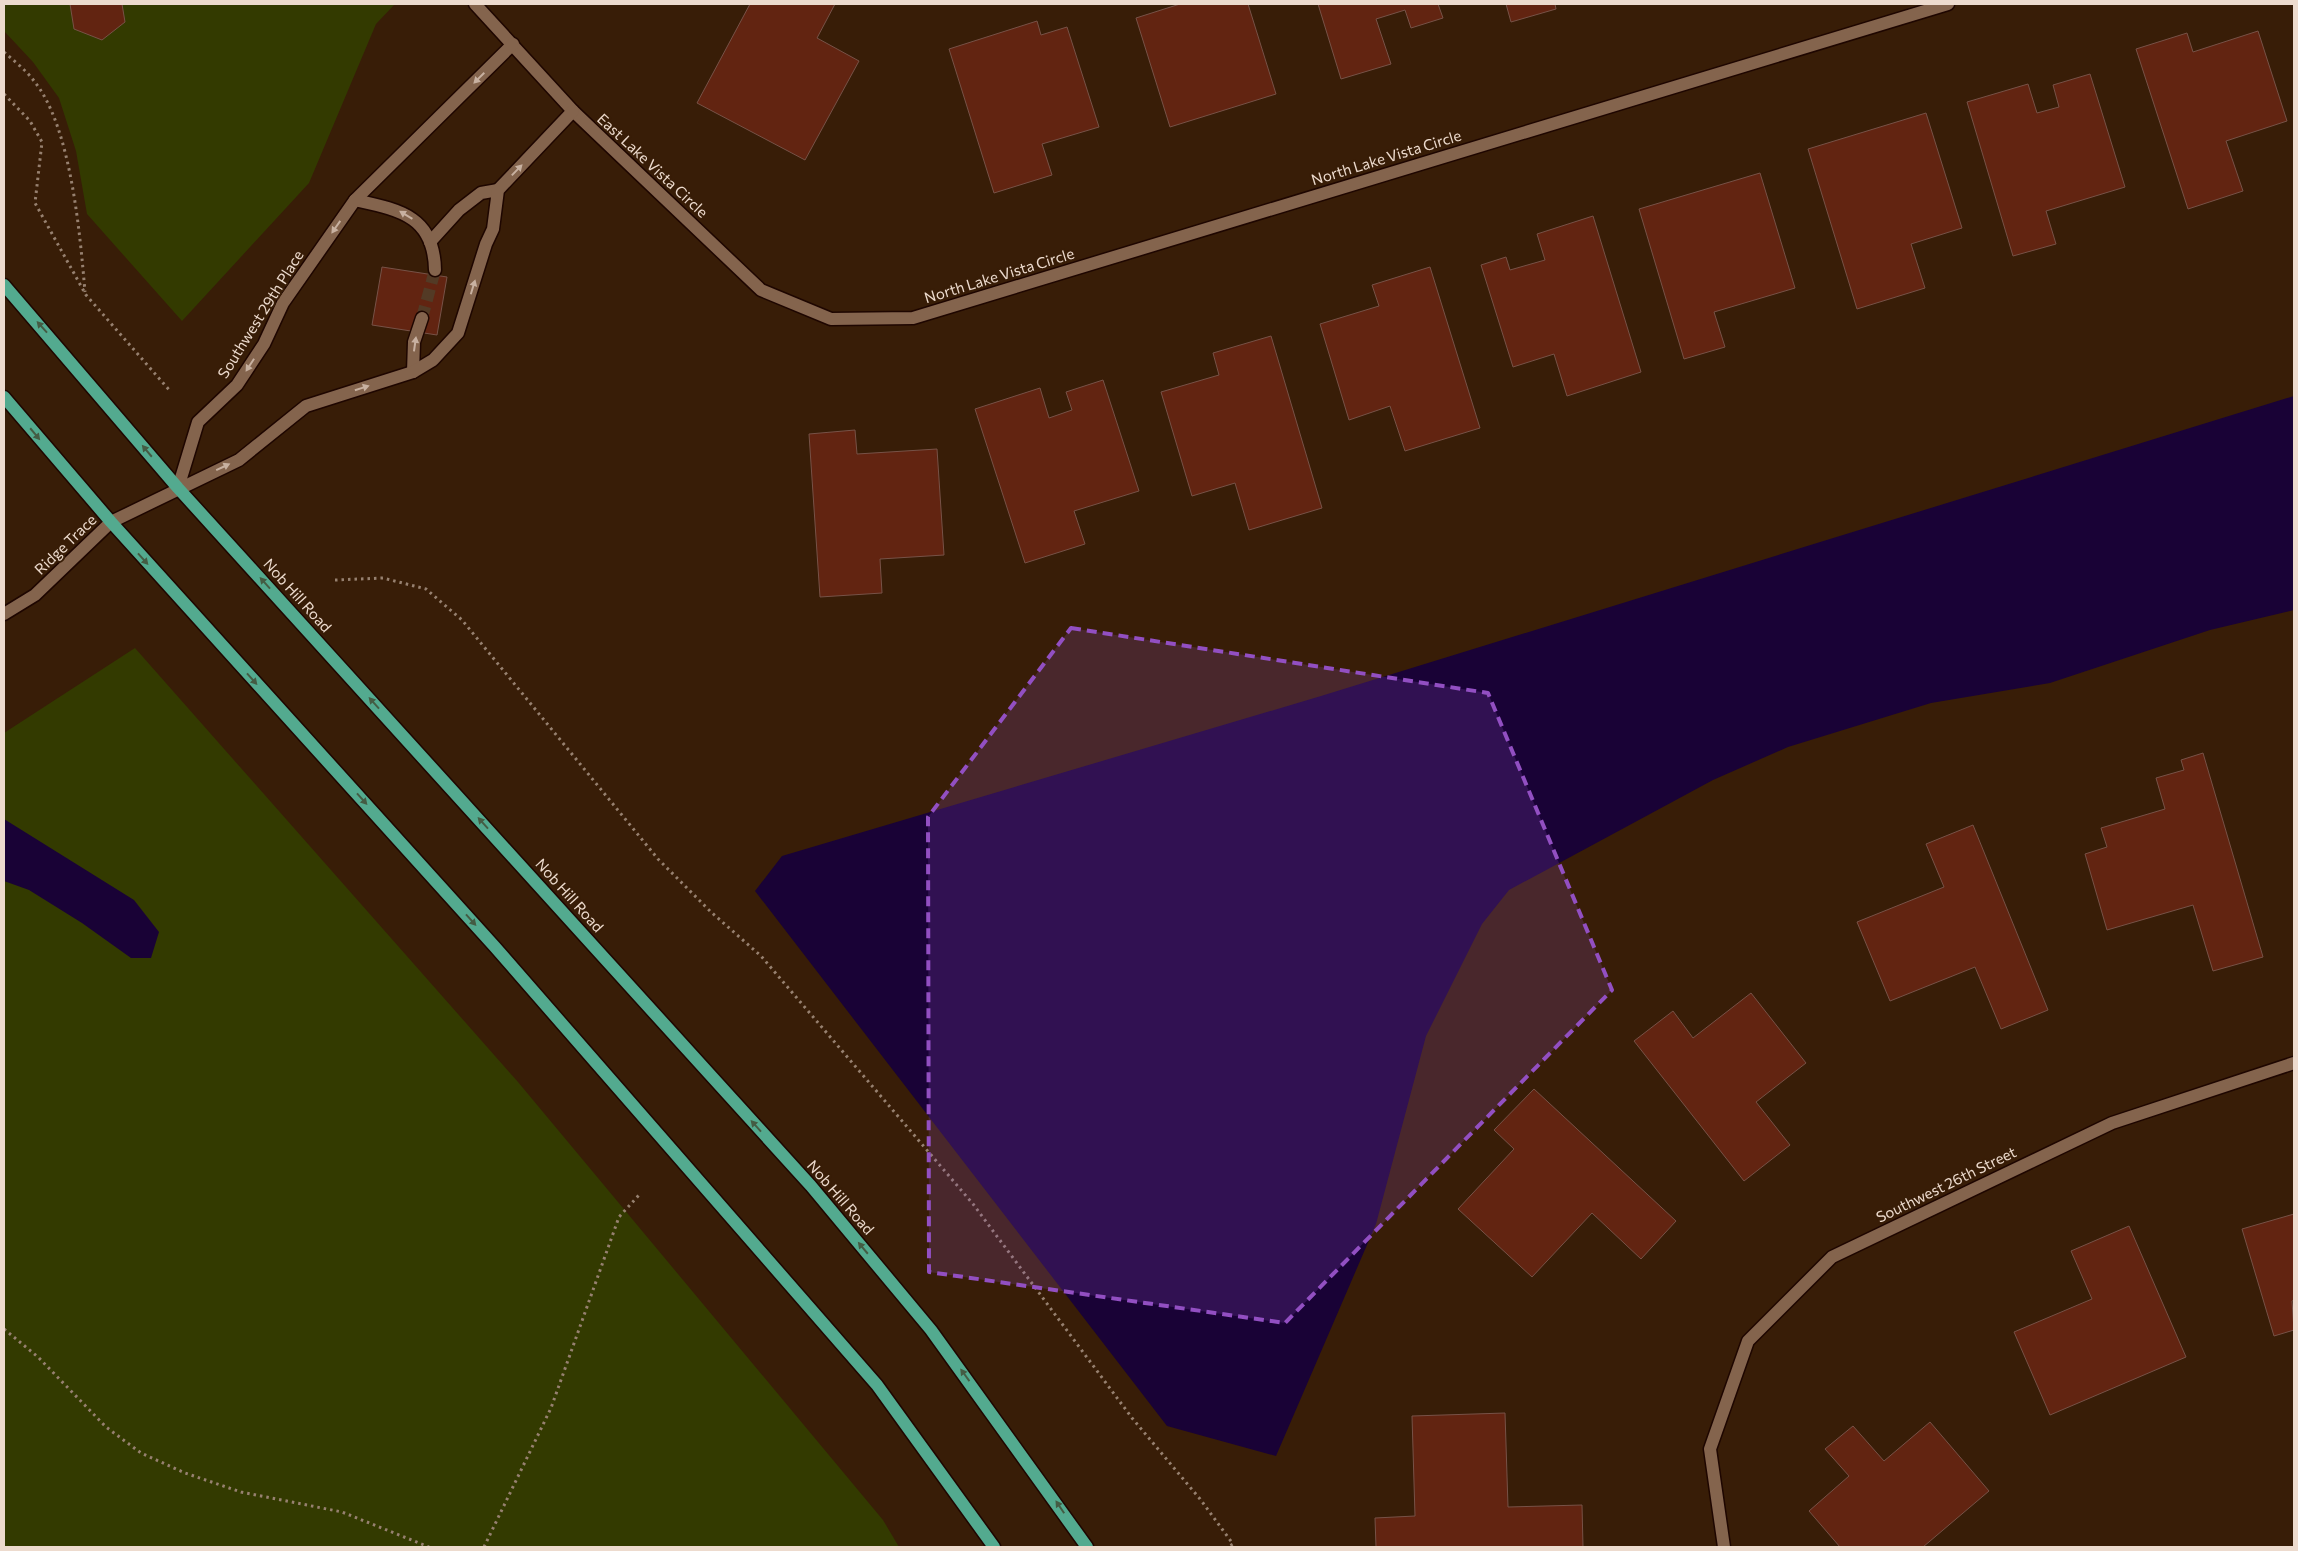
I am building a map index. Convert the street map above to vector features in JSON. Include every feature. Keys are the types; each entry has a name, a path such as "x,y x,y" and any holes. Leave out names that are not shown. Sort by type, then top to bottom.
{"main road":[{"name":"Nob Hill Road","path":"4,285 43,328 178,488 811,1186 932,1330 1051,1494 1087,1547"},
{"path":"4,397 110,522 496,947 877,1385 994,1547"}],"street":[{"name":"East Lake Vista Circle","path":"475,4 573,111 761,290 831,318"},
{"name":"North Lake Vista Circle","path":"831,318 913,318 1948,4"},
{"name":"Southwest 29th Place","path":"178,488 198,422 237,385 264,344 283,304 356,200 513,44"},
{"path":"178,488 239,460 306,406 413,372 433,360 458,334 486,244 493,229 498,190 573,111"},
{"path":"430,242 459,210 481,193 498,190"},
{"path":"356,200 397,209 412,217 425,232 430,242 434,253 435,270"},
{"path":"413,372 414,342 422,318"},
{"name":"Ridge Trace","path":"4,614 36,596 110,522 178,488"},
{"name":"Southwest 26th Street","path":"1724,1547 1710,1449 1748,1341 1832,1257 2112,1123 2294,1063"}],"path":[{"path":"4,52 35,82 58,126 80,240 86,296"},
{"path":"4,94 30,121 42,142 35,203 86,296 171,392"},
{"path":"336,580 383,578 426,589 462,620 658,859 711,912 761,956 973,1204 1132,1418 1200,1498 1233,1544 1228,1547"},
{"path":"484,1547 551,1408 619,1217 639,1194"},
{"path":"4,1329 38,1357 106,1427 141,1453 185,1473 241,1492 342,1512 429,1547"}],"highlighted area":[{"path":"1071,628 1488,693 1612,990 1285,1323 929,1272 928,817"}],"green space":[{"path":"4,4 395,4 376,24 309,183 182,321 87,214 76,151 59,98 33,62 4,31"},
{"path":"135,648 518,1082 883,1520 899,1547 4,1547 4,733"}],"shaded area":[{"path":"2294,396 2294,610 2210,630 2050,683 1931,703 1788,747 1713,780 1509,890 1482,924 1426,1036 1376,1224 1276,1456 1167,1426 755,891 782,856 1321,696"},
{"path":"4,819 134,900 159,932 151,958 131,958 82,923 29,890 4,881"}],"building":[{"path":"70,4 122,4 125,22 102,40 74,29"},
{"path":"750,4 835,4 817,38 859,61 805,160 697,103"},
{"path":"1180,4 1248,4 1276,94 1170,127 1136,18"},
{"path":"1318,4 1438,4 1443,18 1411,28 1405,10 1376,19 1391,64 1341,79"},
{"path":"1506,4 1555,4 1556,9 1511,22"},
{"path":"1037,21 1041,35 1067,27 1099,127 1042,144 1052,175 994,193 949,49"},
{"path":"2258,31 2287,121 2226,141 2243,191 2188,209 2136,49 2187,33 2193,52"},
{"path":"2090,74 2125,187 2046,211 2056,244 2013,256 1967,102 2028,84 2037,113 2059,107 2053,85"},
{"path":"1926,113 1962,228 1911,244 1925,288 1857,309 1808,149"},
{"path":"1760,173 1795,288 1714,312 1725,347 1684,359 1639,209"},
{"path":"1593,216 1641,372 1567,396 1554,354 1513,367 1481,265 1506,257 1510,270 1545,260 1537,234"},
{"path":"382,267 447,277 437,335 372,325"},
{"path":"1430,267 1480,428 1405,451 1390,406 1349,420 1320,324 1379,306 1372,285"},
{"path":"1271,336 1322,508 1249,530 1235,483 1192,496 1161,392 1219,375 1213,353"},
{"path":"1103,380 1139,491 1074,511 1085,544 1025,563 975,409 1040,388 1049,418 1072,410 1066,392"},
{"path":"855,430 857,454 937,449 944,555 880,559 882,593 820,597 809,434"},
{"path":"2203,753 2263,957 2213,971 2193,905 2107,930 2085,854 2107,847 2101,828 2165,809 2156,778 2184,770 2181,760"},
{"path":"1973,825 2048,1010 2001,1029 1975,967 1890,1001 1857,922 1944,887 1926,844"},
{"path":"1751,993 1806,1063 1756,1102 1790,1145 1744,1181 1634,1041 1673,1011 1693,1038"},
{"path":"1534,1089 1676,1221 1641,1259 1592,1213 1532,1277 1458,1209 1514,1149 1494,1130"},
{"path":"2294,1214 2294,1300 2292,1301 2294,1330 2274,1336 2242,1229"},
{"path":"2129,1226 2186,1357 2050,1415 2014,1332 2092,1299 2071,1251"},
{"path":"1505,1413 1508,1507 1582,1505 1583,1547 1376,1547 1375,1518 1415,1516 1412,1416"},
{"path":"1930,1422 1989,1491 1923,1547 1840,1547 1809,1511 1849,1476 1825,1449 1853,1426 1884,1461"}],"tunnel":[{"path":"422,318 435,270"}]}
